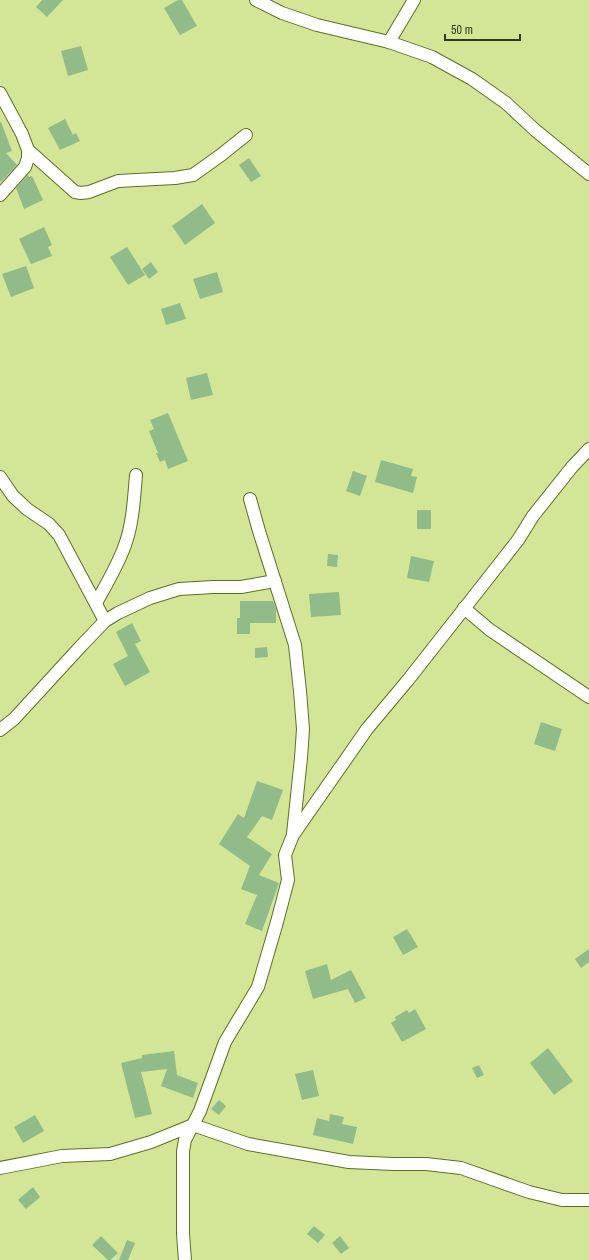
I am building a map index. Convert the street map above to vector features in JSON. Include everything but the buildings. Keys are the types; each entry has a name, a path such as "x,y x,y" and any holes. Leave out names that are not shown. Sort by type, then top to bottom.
{"street":[{"path":"256,0 282,13 317,25 390,42 432,57 472,79 506,103 535,130 589,173"},
{"path":"390,42 414,0"},
{"path":"0,93 22,134 28,150 28,158 25,167 0,195"},
{"path":"28,150 75,192 81,193 90,192 118,181 175,178 193,175 246,135"},
{"path":"185,1260 183,1234 183,1151 185,1140 200,1111 225,1042 258,987 288,880 284,855 293,835 367,729 408,680 518,540 533,516 572,467 589,449"},
{"path":"96,604 125,545 132,513 136,475"},
{"path":"0,476 13,496 27,509 49,524 59,535 105,621"},
{"path":"250,499 258,532 295,645 302,729 301,758 293,835"},
{"path":"0,730 14,719 105,621 150,598 179,589 241,587 275,581"},
{"path":"464,608 490,630 589,697"},
{"path":"0,1168 62,1156 110,1154 151,1142 193,1125 248,1144 349,1162 426,1164 461,1168 529,1192 562,1200 589,1200"}]}
